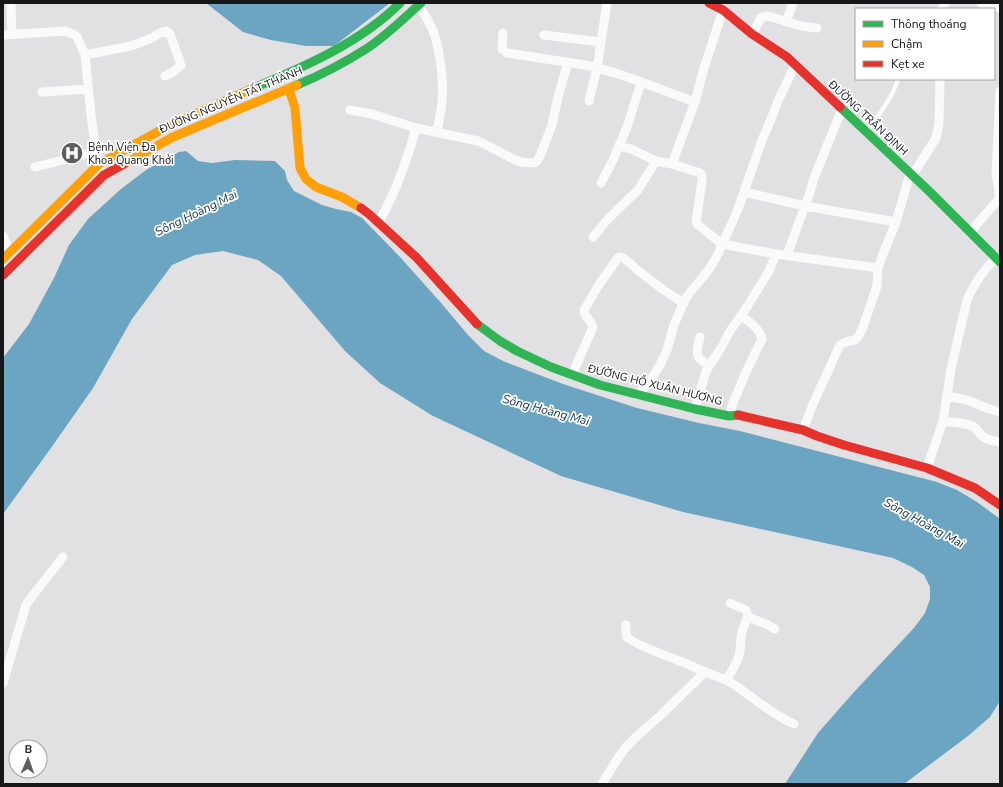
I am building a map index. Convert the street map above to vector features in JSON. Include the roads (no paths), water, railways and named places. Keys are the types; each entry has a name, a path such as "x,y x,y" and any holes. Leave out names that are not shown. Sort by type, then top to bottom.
{"main road":[{"name":"ĐƯỜNG NGUYỄN TẤT THÀNH","path":"6,256 99,164 170,125 330,53 363,32 400,3"},
{"name":"ĐƯỜNG TRẦN ĐỊNH","path":"709,3 723,10 752,34 787,57 998,260"},
{"name":"ĐƯỜNG NGUYỄN TẤT THÀNH","path":"3,275 104,175 173,137 331,70 366,49 389,32 420,4"},
{"name":"ĐƯỜNG HỒ XUÂN HƯƠNG","path":"289,89 295,108 300,168 306,178 316,187 351,202 379,222 417,258 476,323 517,351 551,367 600,385 695,409 730,416 740,415 803,430 844,444 928,468 975,488 1000,505"}],"street":[{"path":"11,3 7,34 70,32 77,37 85,56 96,151 99,164 104,175"},
{"path":"589,101 597,68 607,3"},
{"path":"786,22 793,3"},
{"path":"981,3 1000,8"},
{"path":"420,4 434,33 441,68 443,85 442,101 437,132"},
{"path":"672,164 695,102 723,10"},
{"path":"752,34 763,17 768,16 801,26 817,28"},
{"path":"85,56 131,46 166,31 170,34 181,65 173,72 165,76"},
{"path":"503,34 502,49 507,53 597,68 695,102"},
{"path":"544,35 601,42"},
{"path":"350,110 372,114 416,128 478,141 513,159 521,162 534,163 540,156 552,125 568,62"},
{"path":"638,395 648,384 660,366 667,350 674,325 684,303 692,289 708,270 736,215 762,140 795,65"},
{"path":"803,430 813,404 840,345 855,340 862,330 877,286 878,268 896,222 911,175 936,138 939,124 940,80"},
{"path":"601,183 630,119 641,83"},
{"path":"42,92 88,89"},
{"path":"970,232 998,200 1000,194 996,173 1000,91"},
{"path":"787,255 814,178 842,109"},
{"path":"379,222 388,207 404,167 416,128"},
{"path":"619,146 631,149 656,161 672,164 700,173 702,181 696,222 722,244 776,254 878,268"},
{"path":"35,167 96,151"},
{"path":"593,237 607,220 638,190 656,161"},
{"path":"744,192 804,206 896,222"},
{"path":"3,236 6,256"},
{"path":"695,409 704,376 709,366 769,271 776,254"},
{"path":"572,375 592,329 592,325 585,315 584,310 600,283 618,258 620,257 625,259 639,272 684,303"},
{"path":"928,468 943,421 951,368 967,300 978,278 985,269 998,260"},
{"path":"730,416 733,403 762,339 756,327 741,316"},
{"path":"700,337 697,356 709,366"},
{"path":"946,396 967,400 1000,412"},
{"path":"943,421 972,426 984,438 1000,442"},
{"path":"3,683 26,606 63,557"},
{"path":"726,680 740,653 742,632 748,616 748,612 746,610 730,603"},
{"path":"748,616 775,629"},
{"path":"626,625 626,634 630,639 642,646 726,680 767,710 794,724"},
{"path":"602,784 626,747 705,672"}],"lane":[{"path":"866,132 886,104 898,80"}],"water":[{"path":"206,3 390,3 334,46 306,46 271,40 243,32"},
{"name":"Sông Hoàng Mai","path":"186,151 198,161 212,163 235,160 275,161 285,171 287,180 294,191 322,205 351,212 362,218 400,257 468,335 484,351 503,361 563,384 637,408 740,431 937,482 957,490 977,502 1000,519 1000,701 990,717 968,736 904,784 785,784 818,733 914,628 925,613 930,599 930,587 924,575 912,567 893,558 683,512 561,476 433,416 380,383 345,351 281,276 258,260 223,251 195,255 172,265 132,319 93,388 3,514 3,358 29,324 54,278 69,245 88,219 121,189 146,170 179,152"}],"place":[{"name":"Bệnh Viện Đa Khoa Quang Khởi","path":"72,153"}]}
